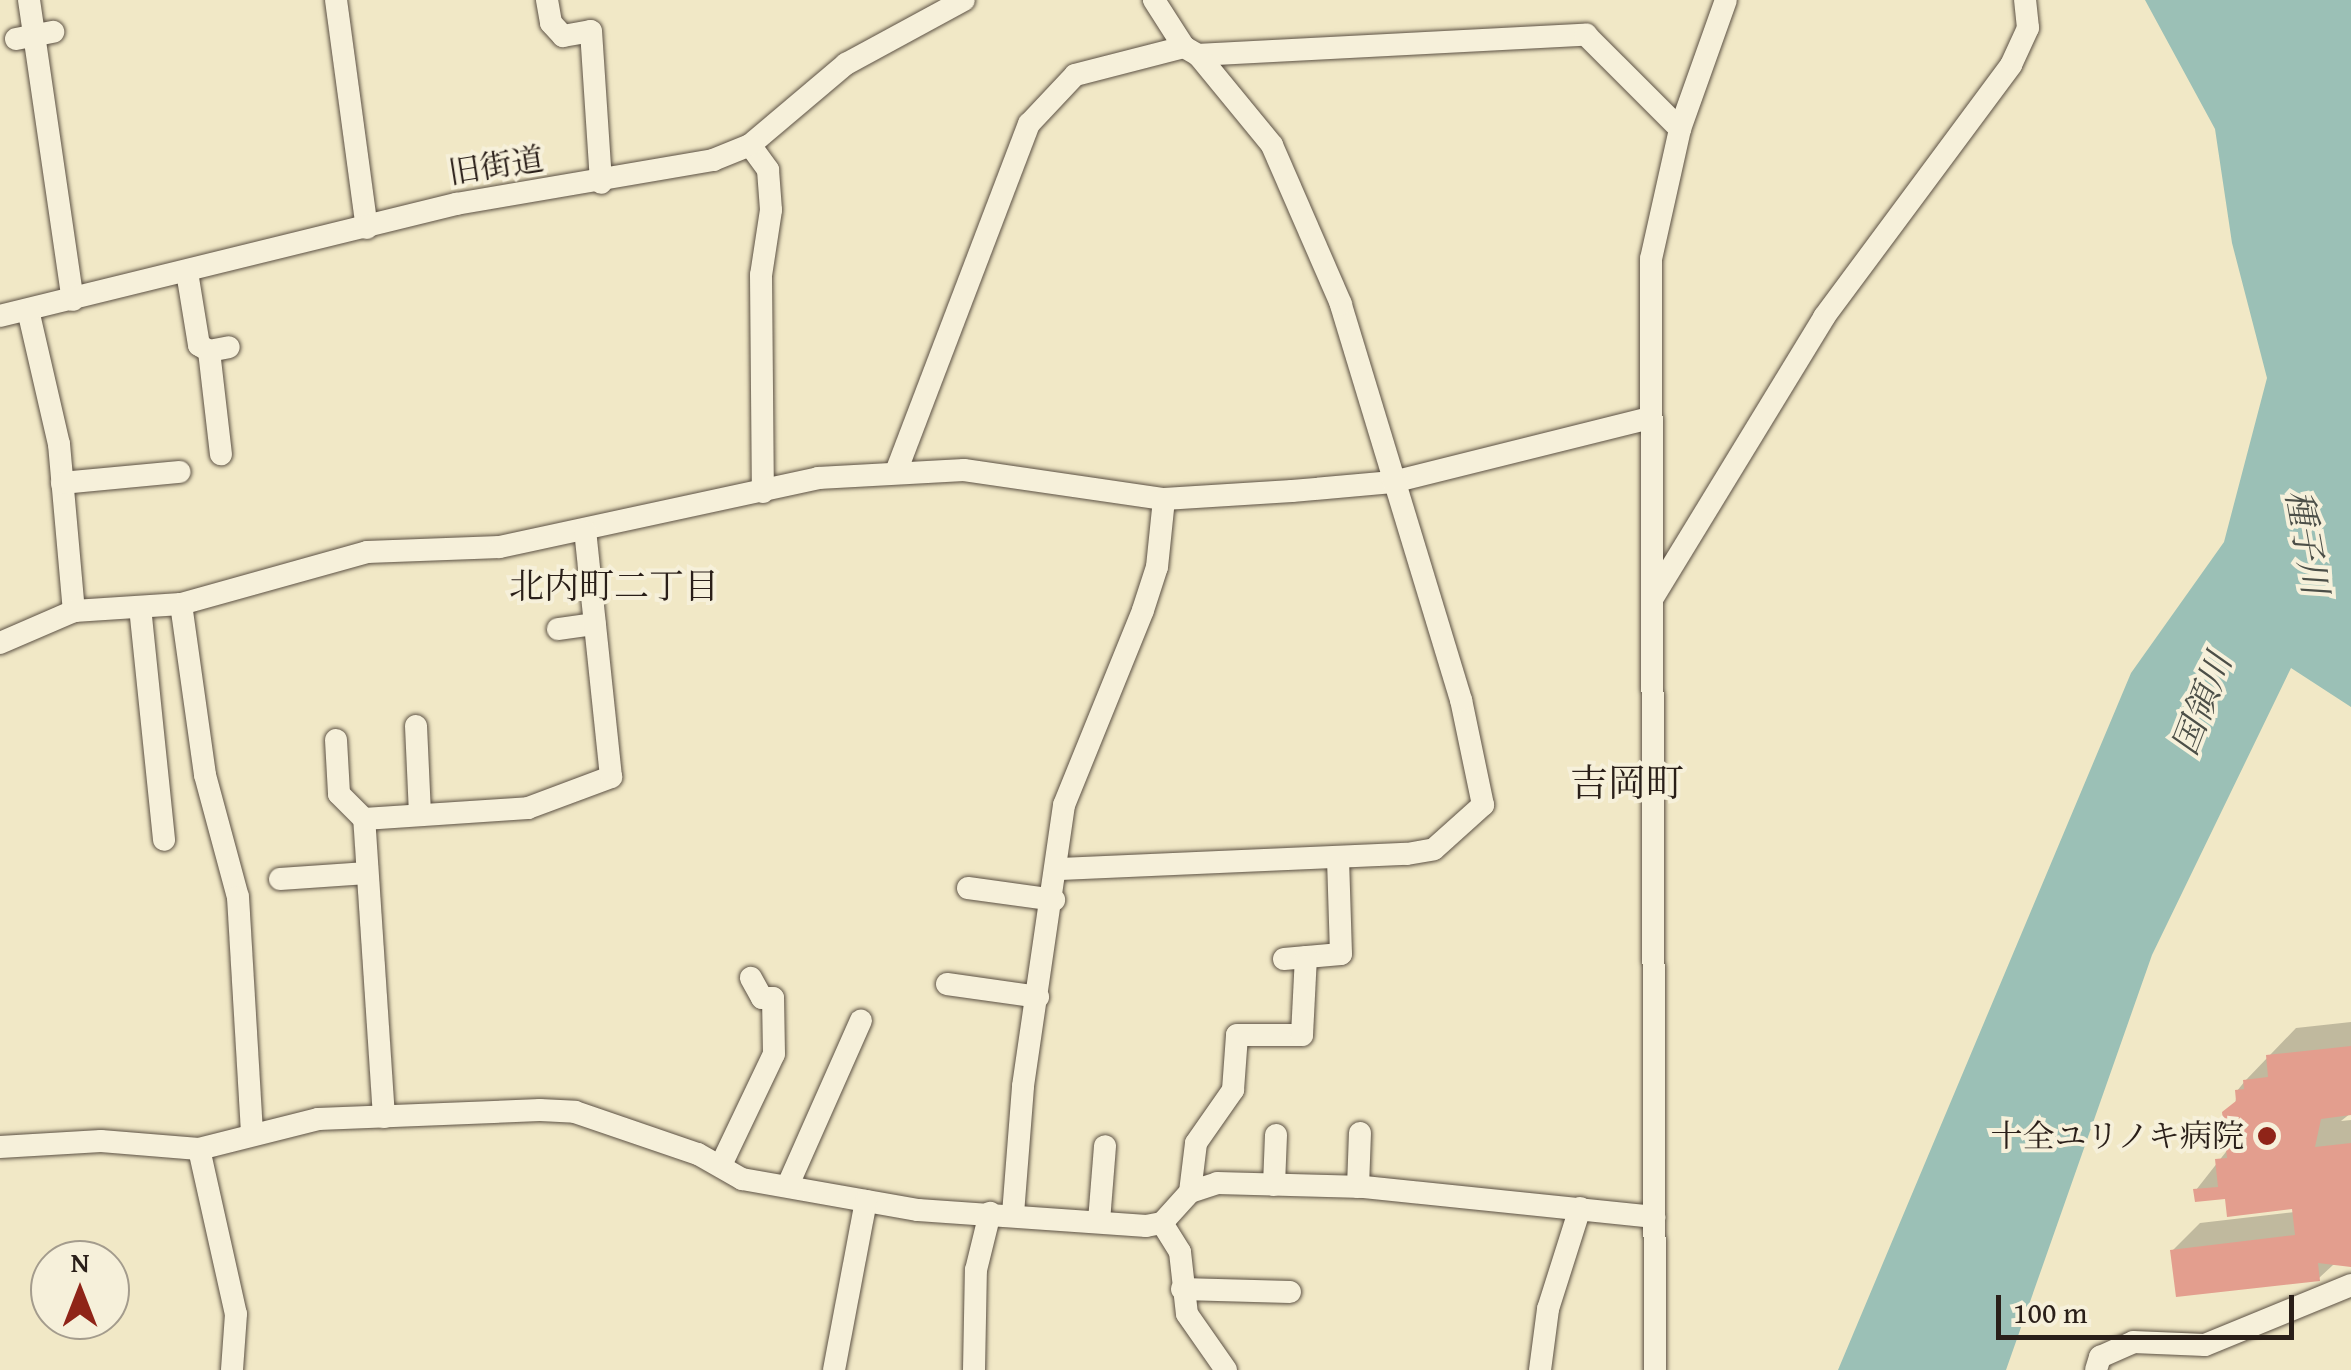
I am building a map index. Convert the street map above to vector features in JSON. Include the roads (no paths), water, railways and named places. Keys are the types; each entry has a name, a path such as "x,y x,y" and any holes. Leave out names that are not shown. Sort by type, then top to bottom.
{"street":[{"path":"29,0 35,35 36,97 63,186 73,300"},
{"path":"336,0 367,228"},
{"path":"547,0 551,23 563,36 591,31 601,182"},
{"name":"旧街道","path":"0,316 456,204 713,160 750,145 846,64 964,0"},
{"path":"1060,868 1338,857 1434,849 1484,805 1461,700 1341,304 1272,145 1191,51 1154,0"},
{"path":"1655,1370 1654,596 1649,418 1652,259 1680,128 1726,0"},
{"path":"1654,596 1824,317 2010,66 2026,37 2025,0"},
{"path":"896,472 1029,124 1076,75 1191,51 1586,35 1680,128"},
{"path":"750,145 768,170 771,210 761,275 763,492"},
{"path":"187,272 199,345 219,349 227,440"},
{"path":"28,310 62,484 74,611"},
{"path":"0,643 74,611 181,604 367,552 500,547 818,478 964,470 1164,498 1393,482 1649,418"},
{"path":"62,484 179,472"},
{"path":"974,1370 976,1270 1002,1214 1072,774 1143,610 1157,567 1164,498"},
{"path":"364,818 528,808 610,777 585,531"},
{"path":"181,604 204,775 238,896 252,1133"},
{"path":"140,607 164,840"},
{"path":"558,629 594,624"},
{"path":"416,726 420,815"},
{"path":"336,740 339,794 364,818 384,1117"},
{"path":"1190,1192 1196,1143 1233,1090 1237,1035 1302,1035 1295,958 1341,954 1338,857"},
{"path":"280,879 367,873"},
{"path":"968,888 1054,900"},
{"path":"721,1165 774,1054 773,998 762,998 751,978"},
{"path":"948,984 1038,997"},
{"path":"788,1185 861,1020"},
{"path":"0,1148 100,1141 199,1149 318,1119 575,1112 721,1165 742,1180 866,1201 1099,1222 1162,1223 1190,1192 1217,1183 1358,1187 1654,1217"},
{"path":"1358,1187 1360,1133"},
{"path":"1274,1185 1276,1135"},
{"path":"1099,1222 1105,1146"},
{"path":"199,1149 236,1314 232,1370"},
{"path":"834,1370 866,1201"},
{"path":"1540,1370 1548,1309 1580,1208"},
{"path":"1162,1223 1180,1252 1187,1314 1226,1370"},
{"path":"2096,1370 2100,1357 2132,1342 2205,1346 2351,1285"},
{"path":"1182,1289 1290,1292"}],"water":[{"path":"2145,0 2351,0 2351,707 2291,668 2152,955 2006,1370 1838,1370 2131,673 2224,542 2267,378 2232,243 2215,129"}],"place":[{"name":"十全ユリノキ病院","path":"2267,1136"}],"district":[{"name":"北内町二丁目","path":"614,586"},
{"name":"吉岡町","path":"1627,783"}],"water label":[{"name":"種子川","path":"2307,542"},
{"name":"国領川","path":"2202,704"}]}
